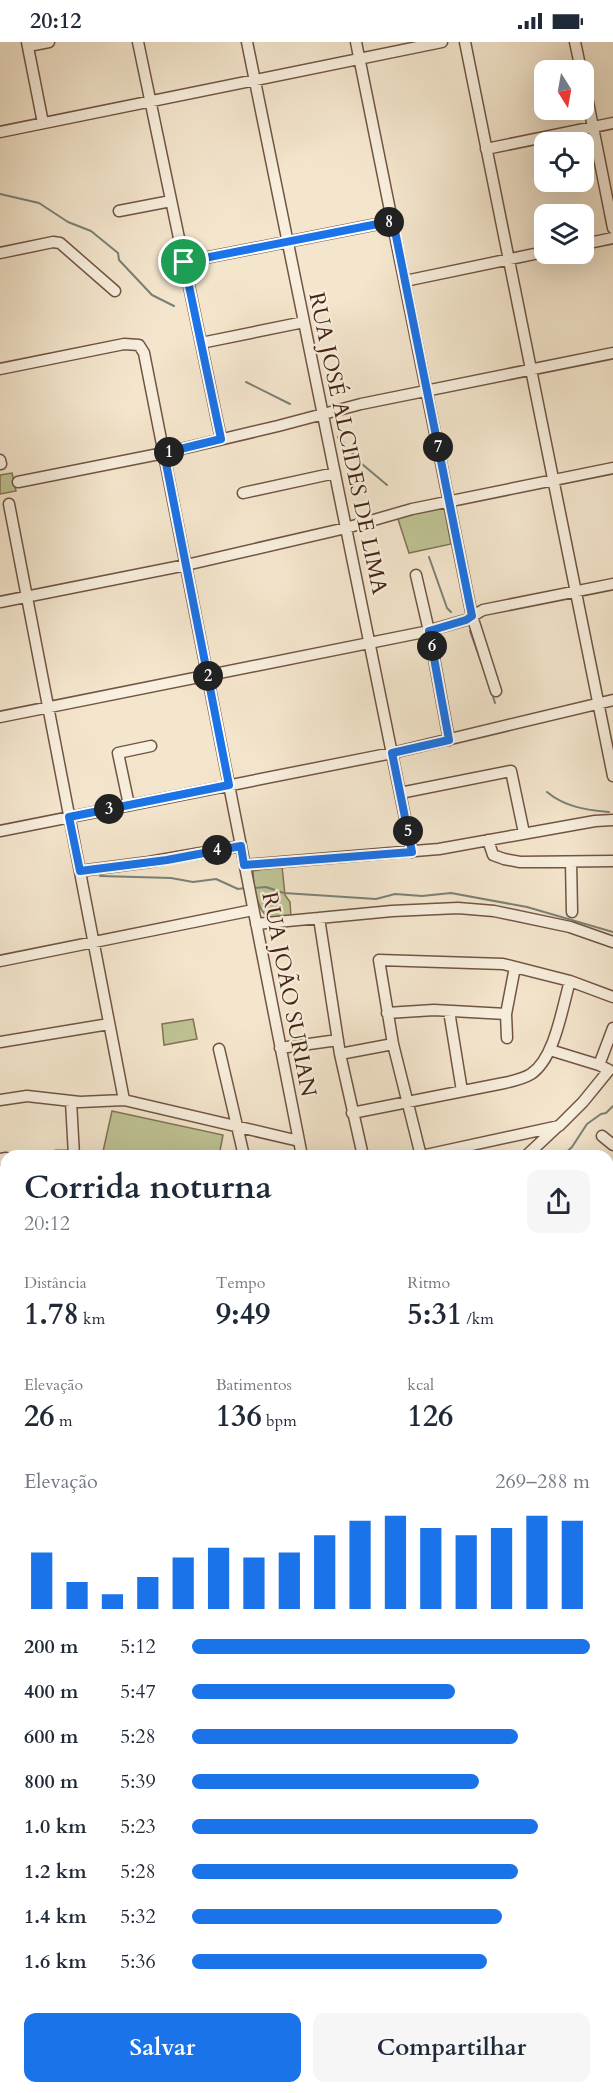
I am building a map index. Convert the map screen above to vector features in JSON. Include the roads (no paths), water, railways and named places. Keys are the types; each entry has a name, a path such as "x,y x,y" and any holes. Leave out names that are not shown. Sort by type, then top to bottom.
{"street":[{"path":"43,123 27,44 50,42"},
{"path":"138,42 221,439"},
{"name":"RUA JOSÉ ALCIDES DE LIMA","path":"247,42 412,852"},
{"path":"356,42 472,616 496,691"},
{"path":"0,132 442,42"},
{"path":"465,42 613,776"},
{"path":"575,42 579,60"},
{"path":"591,120 613,228"},
{"path":"486,149 613,123"},
{"path":"119,211 171,201"},
{"path":"184,262 393,221"},
{"path":"594,242 613,238"},
{"path":"0,253 53,242 65,247 115,291"},
{"path":"405,281 534,254"},
{"path":"201,343 304,322"},
{"name":"RUA JOÃO SURIAN","path":"0,369 124,344 139,345 145,357 301,1150"},
{"path":"18,482 164,453 361,404 613,353"},
{"path":"0,602 186,565 346,528 397,513 613,468"},
{"path":"243,493 335,472"},
{"path":"9,504 124,1100"},
{"path":"416,575 449,740"},
{"path":"0,717 429,631 466,620 483,610 613,584"},
{"path":"0,831 392,753 613,700"},
{"path":"129,805 118,753 151,746"},
{"path":"400,793 511,771 524,833"},
{"path":"244,865 412,852 595,821 613,820"},
{"path":"488,840 493,855 504,859 528,862 613,861"},
{"path":"80,871 167,860 241,846"},
{"path":"571,862 572,912"},
{"path":"256,924 392,911 471,908 570,927 613,942"},
{"path":"0,961 253,910"},
{"path":"319,918 340,1054 361,1150"},
{"path":"419,1150 393,1044 379,960 493,963 570,981 613,997"},
{"path":"507,1038 506,1014 515,967"},
{"path":"352,1113 515,1080 529,1075 540,1066 550,1050 570,981"},
{"path":"387,1013 448,1011 506,1014"},
{"path":"448,1011 462,1091"},
{"path":"0,1042 109,1024"},
{"path":"599,1065 613,1030"},
{"path":"280,1048 338,1040"},
{"path":"340,1054 393,1044"},
{"path":"219,1049 243,1150"},
{"path":"533,1150 583,1102 609,1070 550,1050"},
{"path":"0,1100 27,1096 71,1101 124,1100 299,1141"},
{"path":"71,1101 74,1150"},
{"path":"449,1150 559,1126"},
{"path":"602,1136 613,1145"}],"waterway":[{"path":"0,194 39,203 68,222 91,231 118,253 119,260 152,295 174,306"},
{"path":"246,382 290,404"},
{"path":"338,437 362,464 387,485"},
{"path":"429,557 447,608 451,612"},
{"path":"470,631 486,676"},
{"path":"492,693 495,703"},
{"path":"547,792 576,807 609,812"},
{"path":"100,876 171,878 193,882 216,879 238,889 245,888"},
{"path":"253,888 266,887 284,893 376,899 395,894 422,896 451,893 527,907 613,932"},
{"path":"569,1150 587,1124 613,1106"}]}
